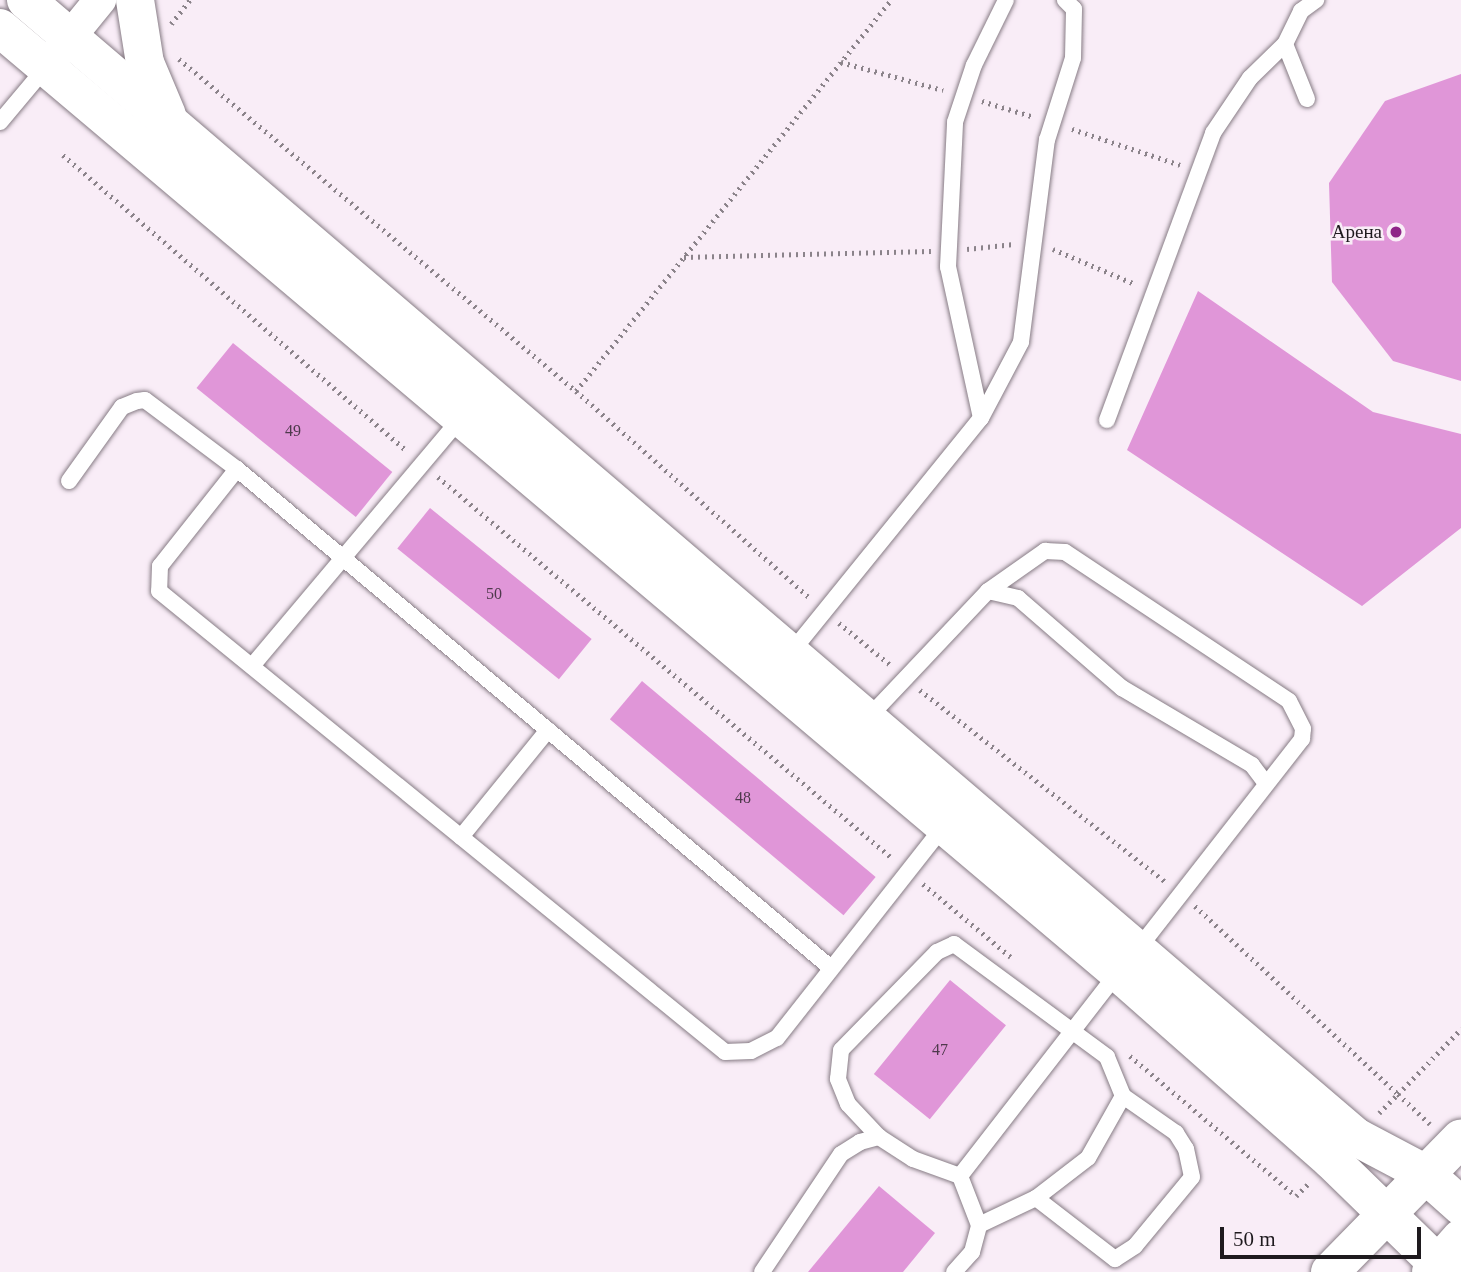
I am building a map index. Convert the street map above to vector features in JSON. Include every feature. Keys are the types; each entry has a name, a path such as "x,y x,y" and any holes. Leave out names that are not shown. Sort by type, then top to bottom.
{"main road":[{"path":"135,0 145,63 169,121"},
{"path":"37,3 70,36 781,664 1128,960 1385,1214 1446,1262"},
{"path":"7,34 461,418 781,664"},
{"path":"858,730 944,826 1128,960 1356,1137 1424,1173 1461,1206"},
{"path":"1330,1272 1424,1173 1446,1131"}],"street":[{"path":"47,66 100,0"},
{"path":"7,34 37,3"}],"lane":[{"path":"981,418 949,250 955,122 998,8 1006,0"},
{"path":"781,664 981,418 1021,342 1052,122 1073,58 1074,9 1065,0"},
{"path":"1107,420 1152,291 1198,171 1225,110 1285,44 1301,11 1316,0"},
{"path":"1285,44 1307,99"},
{"path":"0,122 47,66"},
{"path":"69,481 122,407 145,400 237,469 831,968"},
{"path":"252,666 461,418"},
{"path":"237,469 166,556 157,576 159,591 725,1052 751,1051 777,1038 944,826"},
{"path":"858,730 988,591 1032,555 1065,552 1289,701 1303,729 1302,739 1265,781 1184,896 1128,960 960,1176"},
{"path":"988,591 1018,598 1122,688 1252,765 1265,781"},
{"path":"461,837 548,730"},
{"path":"954,1272 972,1252 979,1225 960,1176 913,1159 879,1137 848,1104 838,1079 841,1050 937,951 954,944 1107,1057 1123,1096 1176,1133 1186,1149 1192,1177 1135,1246 1115,1259 1036,1198"},
{"path":"979,1225 1036,1198 1088,1158 1123,1096"},
{"path":"762,1272 841,1154 879,1137"}],"path":[{"path":"165,30 190,0"},
{"path":"576,391 891,0"},
{"path":"167,49 576,391 825,611 907,679 1184,896 1398,1094 1446,1131"},
{"path":"841,62 964,95 1198,171"},
{"path":"63,155 422,464 1021,965"},
{"path":"683,257 949,250 1037,242 1152,291"},
{"path":"1398,1094 1461,1028"},
{"path":"1125,1052 1296,1196 1331,1160"}],"building":[{"name":"Арена","path":"1461,74 1461,381 1393,361 1332,282 1329,183 1385,101"},
{"path":"1198,291 1373,412 1461,434 1461,528 1362,606 1127,450"},
{"path":"233,343 392,472 356,517 196,388"},
{"path":"430,508 592,639 559,679 397,548"},
{"path":"642,681 876,877 844,915 610,719"},
{"path":"950,980 1006,1025 930,1119 874,1074"},
{"path":"879,1186 935,1233 903,1272 808,1272"}],"place":[{"name":"Арена","path":"1396,232"}]}
